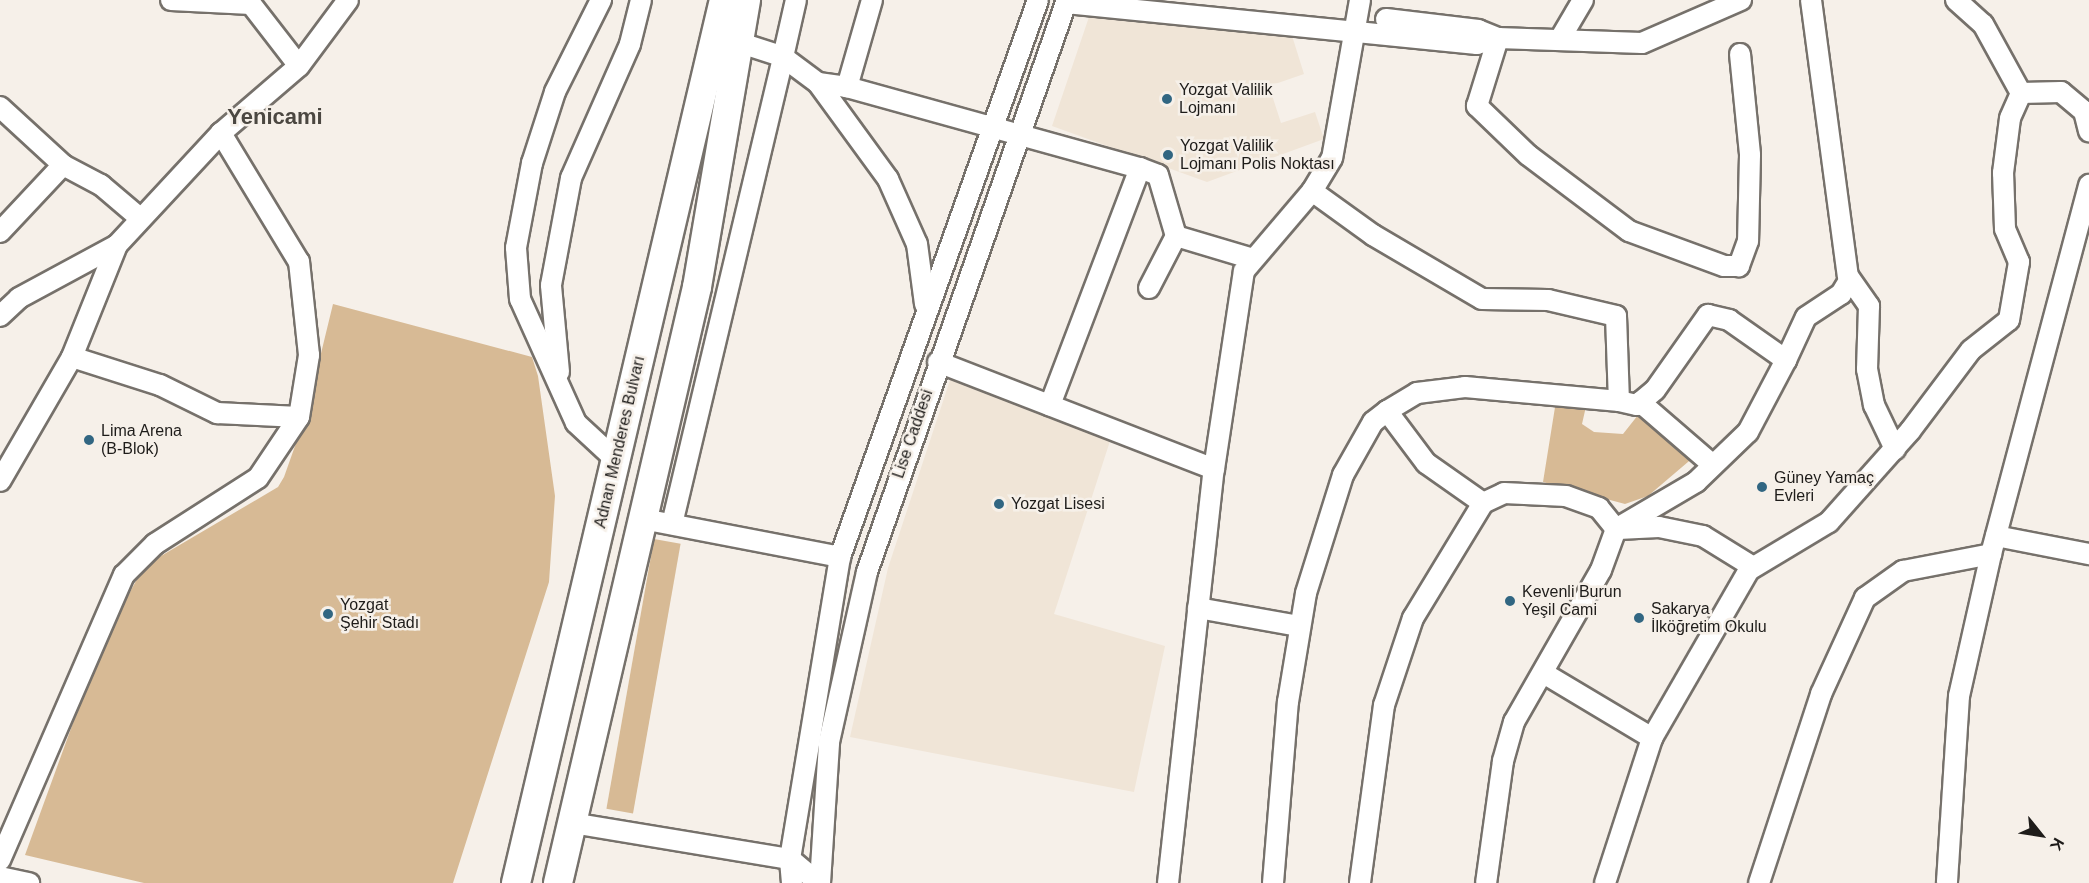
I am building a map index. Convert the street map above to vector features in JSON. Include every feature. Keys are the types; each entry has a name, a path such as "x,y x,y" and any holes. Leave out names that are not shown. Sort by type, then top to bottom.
{"highway":[{"name":"Adnan Menderes Bulvarı","path":"516,883 724,0"},
{"path":"558,883 697,287 746,0"}],"street":[{"path":"171,0 253,2 299,66"},
{"path":"0,316 19,298 117,245 221,133 299,66 348,0"},
{"path":"601,0 555,92 532,163 516,248 520,299 576,423 616,460"},
{"path":"560,386 551,285 571,178 630,44 641,0"},
{"path":"644,337 714,0"},
{"path":"697,287 761,0"},
{"path":"672,524 796,0"},
{"path":"847,87 872,0"},
{"name":"Lise Caddesi","path":"792,883 790,859 840,557 925,307 994,129 1038,0"},
{"path":"1158,0 1197,6"},
{"path":"1560,39 1583,0"},
{"path":"1067,2 1197,6 1357,15 1478,30 1498,38 1642,43 1741,0"},
{"path":"1810,0 1850,279 1869,306 1867,369 1874,405 1895,449"},
{"path":"1956,0 1983,24 2021,93"},
{"name":"Lise Caddesi","path":"820,883 829,742 862,595 938,362 1067,2"},
{"path":"1168,883 1214,469 1244,271 1311,191 1332,158 1357,15"},
{"path":"1498,38 1477,106 1528,155 1629,231 1725,266 1739,266 1749,241 1750,155 1740,54"},
{"path":"750,46 783,57 818,83 888,179 917,244 925,307"},
{"path":"818,83 847,87 994,129 1022,131 1158,175 1176,236 1149,288"},
{"path":"2021,93 2061,92 2084,111 2089,131"},
{"path":"1605,883 1652,738 1753,567 1829,522 1895,449 1971,350 2009,320 2019,262 2005,229 2003,173 2010,118 2021,93"},
{"path":"0,106 63,165 101,185 141,219"},
{"path":"0,860 124,575 155,544 258,478 299,417 309,355 299,262 221,133"},
{"path":"0,232 63,165"},
{"path":"1050,405 1140,168"},
{"path":"1947,883 1959,696 1993,545 2089,185"},
{"path":"1311,191 1373,236 1482,299 1548,300 1616,316 1619,401"},
{"path":"1176,236 1253,259"},
{"path":"0,481 72,357 117,245"},
{"path":"1486,883 1503,761 1514,722 1545,674 1601,570 1616,529 1696,482 1749,432 1806,317 1841,294 1850,279"},
{"path":"1640,402 1708,315 1730,320 1786,360"},
{"path":"72,357 160,385 217,413 299,417"},
{"path":"938,362 1214,469"},
{"path":"1273,883 1299,626 1343,475 1373,422 1417,393 1466,387 1640,402 1713,465"},
{"path":"1387,411 1426,463 1483,503"},
{"path":"1360,883 1384,705 1413,618 1483,503 1504,494 1566,496 1599,508 1616,529"},
{"path":"643,519 840,557"},
{"path":"1616,529 1659,527 1703,536 1753,567"},
{"path":"1760,883 1821,694 1865,598 1903,571 1993,545 2089,554"},
{"path":"1198,608 1299,626"},
{"path":"1545,674 1652,738"},
{"path":"572,823 790,859 820,883"},
{"path":"0,877 29,883"}],"shaded area":[{"name":"Yozgat Valilik Lojmanı","path":"1091,11 1289,26 1304,74 1269,86 1281,123 1315,112 1324,139 1207,182 1052,126"},
{"name":"Yozgat Şehir Stadı","path":"333,304 532,357 538,376 555,496 549,582 453,883 144,883 25,855 101,646 144,566 278,487 284,477 306,415"},
{"path":"951,377 1110,441 1054,614 1165,646 1134,792 850,737 888,568"},
{"path":"1556,401 1587,402 1582,424 1594,432 1623,434 1642,410 1695,456 1648,496 1625,504 1543,482"},
{"path":"654,539 681,544 633,814 606,809"}],"place":[{"name":"Yozgat Valilik Lojmanı","path":"1167,99"},
{"name":"Yozgat Valilik Lojmanı Polis Noktası","path":"1168,155"},
{"name":"Lima Arena (B-Blok)","path":"89,440"},
{"name":"Güney Yamaç Evleri","path":"1762,487"},
{"name":"Yozgat Lisesi","path":"999,504"},
{"name":"Kevenli Burun Yeşil Cami","path":"1510,601"},
{"name":"Yozgat Şehir Stadı","path":"328,614"},
{"name":"Sakarya İlköğretim Okulu","path":"1639,618"}],"district":[{"name":"Yenicami","path":"275,117"}]}
